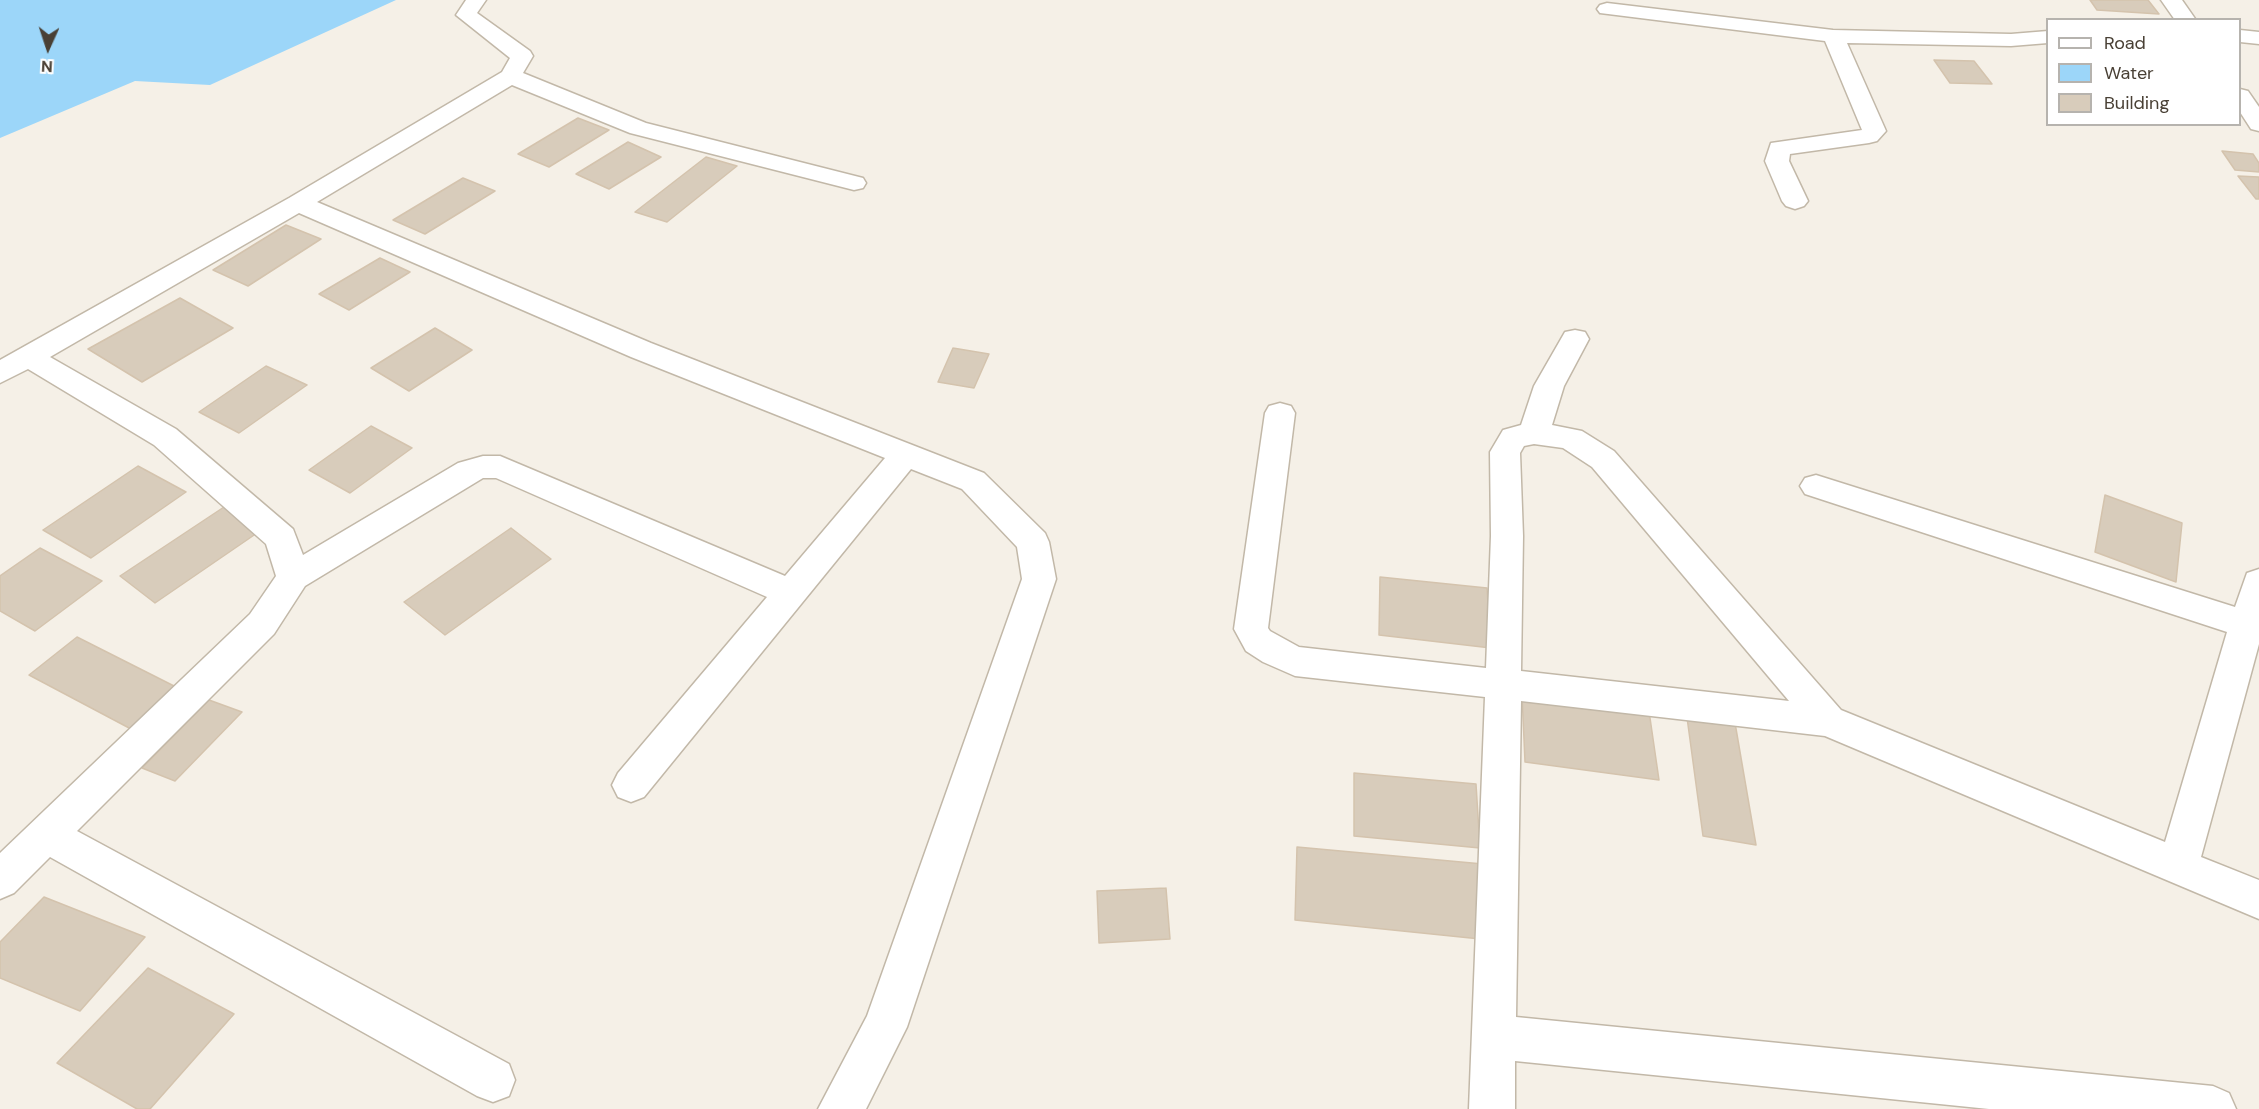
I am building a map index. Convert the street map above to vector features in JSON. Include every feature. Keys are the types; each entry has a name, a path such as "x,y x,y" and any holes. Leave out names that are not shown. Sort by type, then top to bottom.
{"street":[{"path":"13,365 298,203 510,76 522,56 466,15 476,0"},
{"path":"2171,0 2184,18"},
{"path":"1607,9 1833,36 2011,40 2046,37"},
{"path":"1795,201 1777,161 1779,148 1869,136 1874,130 1833,36"},
{"path":"2241,36 2259,38"},
{"path":"510,76 638,128 854,183"},
{"path":"2241,97 2259,124"},
{"path":"298,203 641,350 973,482 1033,542 1039,579 885,1027 841,1109"},
{"path":"1534,433 1549,386 1575,339"},
{"path":"13,365 165,437 281,538 293,577"},
{"path":"1280,413 1251,629 1258,641 1295,661 1828,721 2259,900"},
{"path":"1492,1109 1507,536 1504,452 1514,438 1534,433 1571,440 1603,459 1828,721"},
{"path":"631,785 906,454"},
{"path":"0,880 262,624 293,577 469,471 483,467 500,467 790,593"},
{"path":"1816,486 2248,625"},
{"path":"2178,867 2259,582"},
{"path":"47,835 493,1080"},
{"path":"1494,1037 2212,1109"}],"water":[{"path":"0,0 396,0 210,85 135,81 0,138"}],"building":[{"path":"2090,0 2148,0 2159,14 2097,10"},
{"path":"1934,60 1974,61 1992,84 1950,83"},
{"path":"578,118 609,130 549,167 518,154"},
{"path":"628,142 661,157 609,189 576,174"},
{"path":"2222,151 2253,154 2259,163 2259,172 2235,170"},
{"path":"706,157 737,166 667,222 635,212"},
{"path":"2238,176 2259,177 2259,199 2256,199"},
{"path":"463,178 495,191 425,234 393,220"},
{"path":"286,225 321,239 248,286 213,270"},
{"path":"380,258 410,272 349,310 319,294"},
{"path":"180,298 233,328 142,382 88,349"},
{"path":"435,328 472,350 409,391 371,368"},
{"path":"953,348 989,354 974,388 938,382"},
{"path":"266,366 307,385 239,433 199,412"},
{"path":"371,426 412,448 350,493 309,470"},
{"path":"138,466 186,492 91,558 43,530"},
{"path":"2105,495 2182,523 2176,582 2095,552"},
{"path":"224,507 260,531 155,603 120,576"},
{"path":"511,528 551,559 445,635 404,602"},
{"path":"40,548 102,581 35,631 0,611 0,576"},
{"path":"1380,577 1487,588 1491,648 1379,635"},
{"path":"77,637 178,688 131,729 29,675"},
{"path":"1522,694 1649,711 1659,780 1525,762"},
{"path":"209,700 242,712 175,781 142,768"},
{"path":"1686,710 1734,717 1756,845 1703,836"},
{"path":"1354,773 1476,784 1480,848 1354,836"},
{"path":"1297,847 1483,864 1490,940 1295,920"},
{"path":"1166,888 1170,939 1099,943 1097,891"},
{"path":"44,897 145,937 80,1011 0,978 0,942"},
{"path":"148,968 234,1014 150,1109 137,1109 57,1063"}]}
